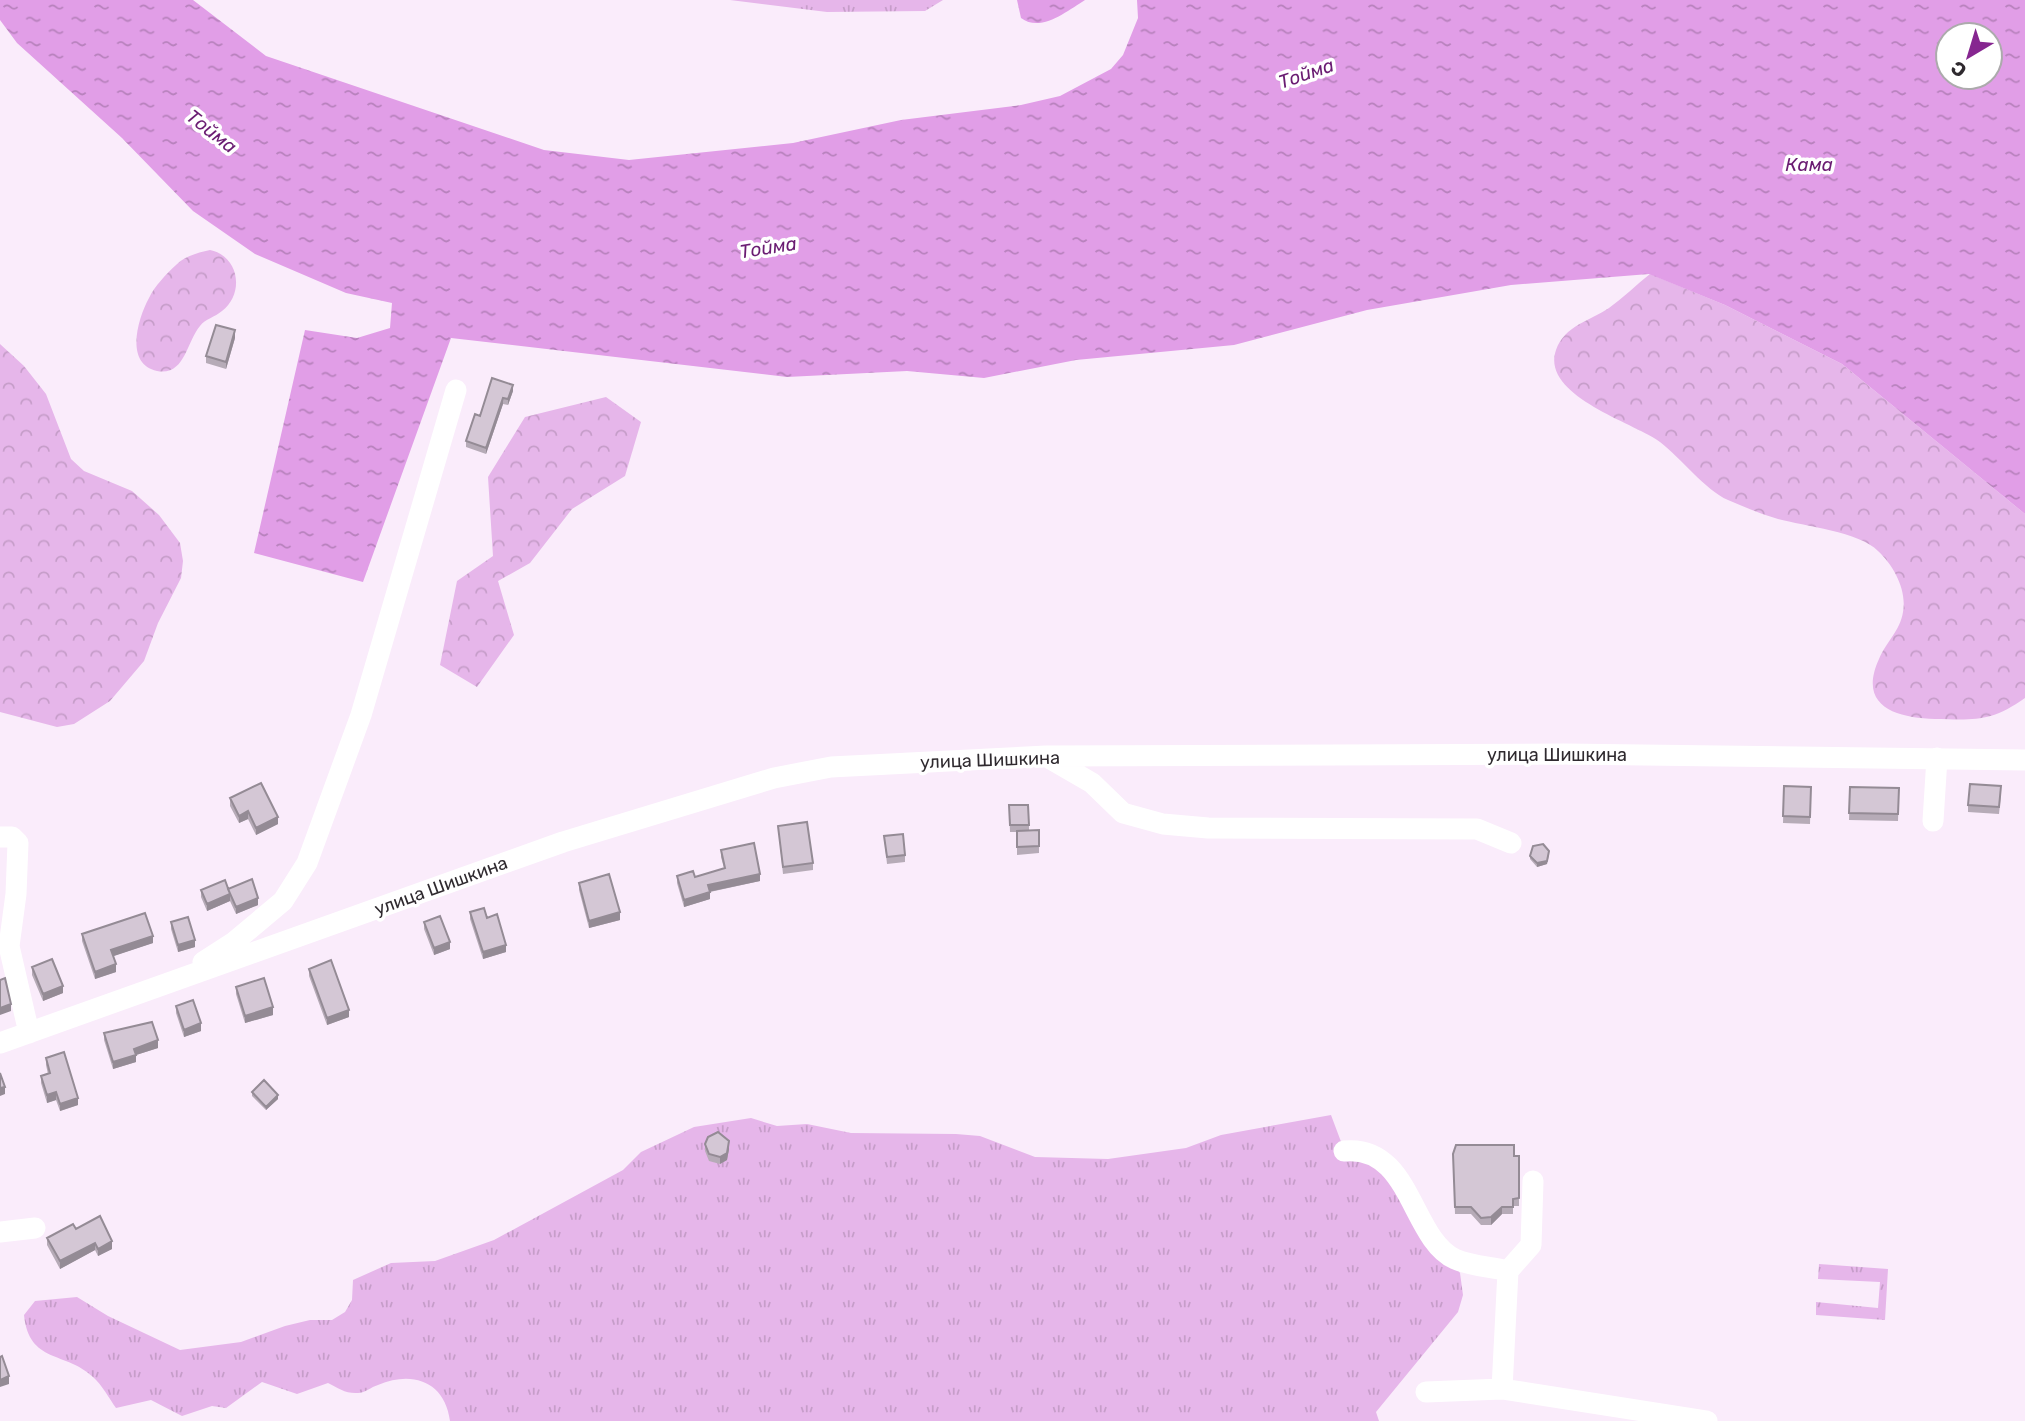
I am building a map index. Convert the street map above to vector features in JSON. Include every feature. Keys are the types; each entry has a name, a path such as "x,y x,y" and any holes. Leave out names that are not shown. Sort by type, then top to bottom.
{"street":[{"path":"172,982 234,942 275,908 298,882 361,715 456,390"},
{"name":"улица Шишкина","path":"0,1043 563,842 774,778 831,767 1046,756 1564,754 2025,760"},
{"path":"1046,756 1092,783 1123,813 1163,824 1208,828 1477,829 1511,843"},
{"path":"1933,821 1937,758"},
{"path":"6,837 18,843 16,894 9,946 29,1033"},
{"path":"1344,1151 1368,1155 1387,1164 1438,1244 1454,1259 1508,1271"},
{"path":"1502,1389 1508,1271 1531,1245 1533,1181"},
{"path":"0,1232 35,1228"},
{"path":"1426,1392 1502,1389 1707,1421"}],"green space":[{"path":"730,0 943,0 925,11 827,12"},
{"path":"210,250 220,254 233,267 236,276 234,295 222,311 200,326 184,357 174,368 157,371 147,367 140,359 136,339 141,317 151,294 180,262 191,255"},
{"path":"1650,274 1725,305 1842,364 2025,514 2025,698 2002,712 1972,719 1921,718 1884,707 1873,688 1874,675 1882,653 1899,625 1904,604 1898,579 1878,551 1870,544 1845,534 1778,519 1728,500 1711,489 1660,442 1593,406 1562,381 1555,366 1556,350 1565,335 1609,308"},
{"path":"0,344 24,366 46,394 71,459 84,471 132,491 159,515 180,543 183,561 181,578 158,623 144,661 110,701 74,724 57,727 0,712"},
{"path":"606,397 641,422 625,476 572,509 530,563 498,581 514,635 477,687 440,665 457,581 493,556 488,477 525,417"},
{"path":"1331,1115 1343,1147 1387,1161 1460,1273 1463,1295 1458,1312 1376,1412 1379,1421 450,1421 442,1397 434,1389 425,1383 403,1379 358,1393 346,1392 328,1383 297,1394 262,1382 226,1408 212,1406 182,1416 151,1400 116,1408 93,1377 72,1363 50,1355 33,1342 27,1331 24,1315 35,1301 77,1297 108,1316 180,1350 241,1342 310,1320 332,1320 345,1312 352,1300 353,1280 391,1263 435,1261 494,1240 623,1170 641,1152 694,1127 751,1118 777,1126 807,1124 851,1133 980,1136 1035,1157 1108,1159 1186,1148 1221,1135"},
{"path":"1819,1264 1888,1269 1885,1320 1816,1315 1816,1302 1878,1308 1880,1282 1818,1279"}],"water":[{"path":"0,0 193,0 266,56 544,150 629,160 793,143 901,120 1021,105 1060,96 1111,69 1123,55 1138,18 1137,0 2025,0 2025,514 1842,364 1725,305 1649,274 1511,285 1367,310 1234,345 1076,360 984,378 907,371 787,377 451,338 363,582 254,553 305,330 357,338 390,328 392,303 346,293 255,254 193,211 122,138 17,43 0,20"},
{"path":"1017,0 1085,0 1054,19 1037,23 1021,18"}],"building":[{"path":"216,325 235,330 226,362 206,356"},
{"path":"492,378 513,385 508,399 503,398 486,448 466,441 475,414 480,416"},
{"path":"261,783 278,817 256,828 248,811 239,816 230,798"},
{"path":"1970,784 2001,786 1999,807 1968,805"},
{"path":"1784,786 1811,787 1810,817 1783,816"},
{"path":"1850,787 1899,788 1898,814 1849,813"},
{"path":"1009,805 1028,805 1029,825 1010,825"},
{"path":"807,822 813,863 783,867 778,826"},
{"path":"1039,830 1039,846 1017,847 1017,831"},
{"path":"903,834 905,855 887,857 884,836"},
{"path":"754,843 760,874 708,885 710,892 684,900 677,876 693,871 695,877 725,868 721,850"},
{"path":"1543,844 1549,851 1547,861 1537,863 1530,856 1533,846"},
{"path":"609,874 620,912 589,921 579,883"},
{"path":"252,879 258,898 236,907 228,889"},
{"path":"225,880 230,894 207,904 201,890"},
{"path":"484,908 487,918 497,914 506,945 483,952 470,912"},
{"path":"145,913 153,936 111,950 116,964 95,972 82,934"},
{"path":"440,916 450,942 434,948 424,922"},
{"path":"188,917 195,940 178,945 171,922"},
{"path":"52,959 63,986 43,994 32,967"},
{"path":"331,960 349,1010 327,1018 309,969"},
{"path":"5,978 11,1004 0,1008 0,980"},
{"path":"264,978 273,1007 245,1016 236,987"},
{"path":"193,1000 201,1023 184,1030 176,1006"},
{"path":"152,1022 158,1040 134,1049 136,1055 113,1062 104,1033"},
{"path":"64,1052 78,1098 60,1104 56,1092 47,1095 41,1076 50,1073 46,1058"},
{"path":"0,1073 5,1087 0,1088"},
{"path":"264,1080 278,1095 266,1107 252,1092"},
{"path":"718,1132 729,1141 727,1153 720,1157 709,1154 705,1144 708,1137"},
{"path":"1456,1145 1514,1145 1514,1156 1519,1156 1519,1198 1513,1199 1513,1207 1502,1207 1491,1217 1481,1218 1471,1207 1455,1207 1453,1154"},
{"path":"100,1216 112,1241 98,1249 95,1243 60,1261 47,1238 73,1224 76,1229"},
{"path":"2,1356 9,1376 0,1380 0,1357"}],"water label":[{"name":"Тойма","path":"1306,73"},
{"name":"Тойма","path":"212,131"},
{"name":"Кама","path":"1809,164"},
{"name":"Тойма","path":"768,247"}]}
